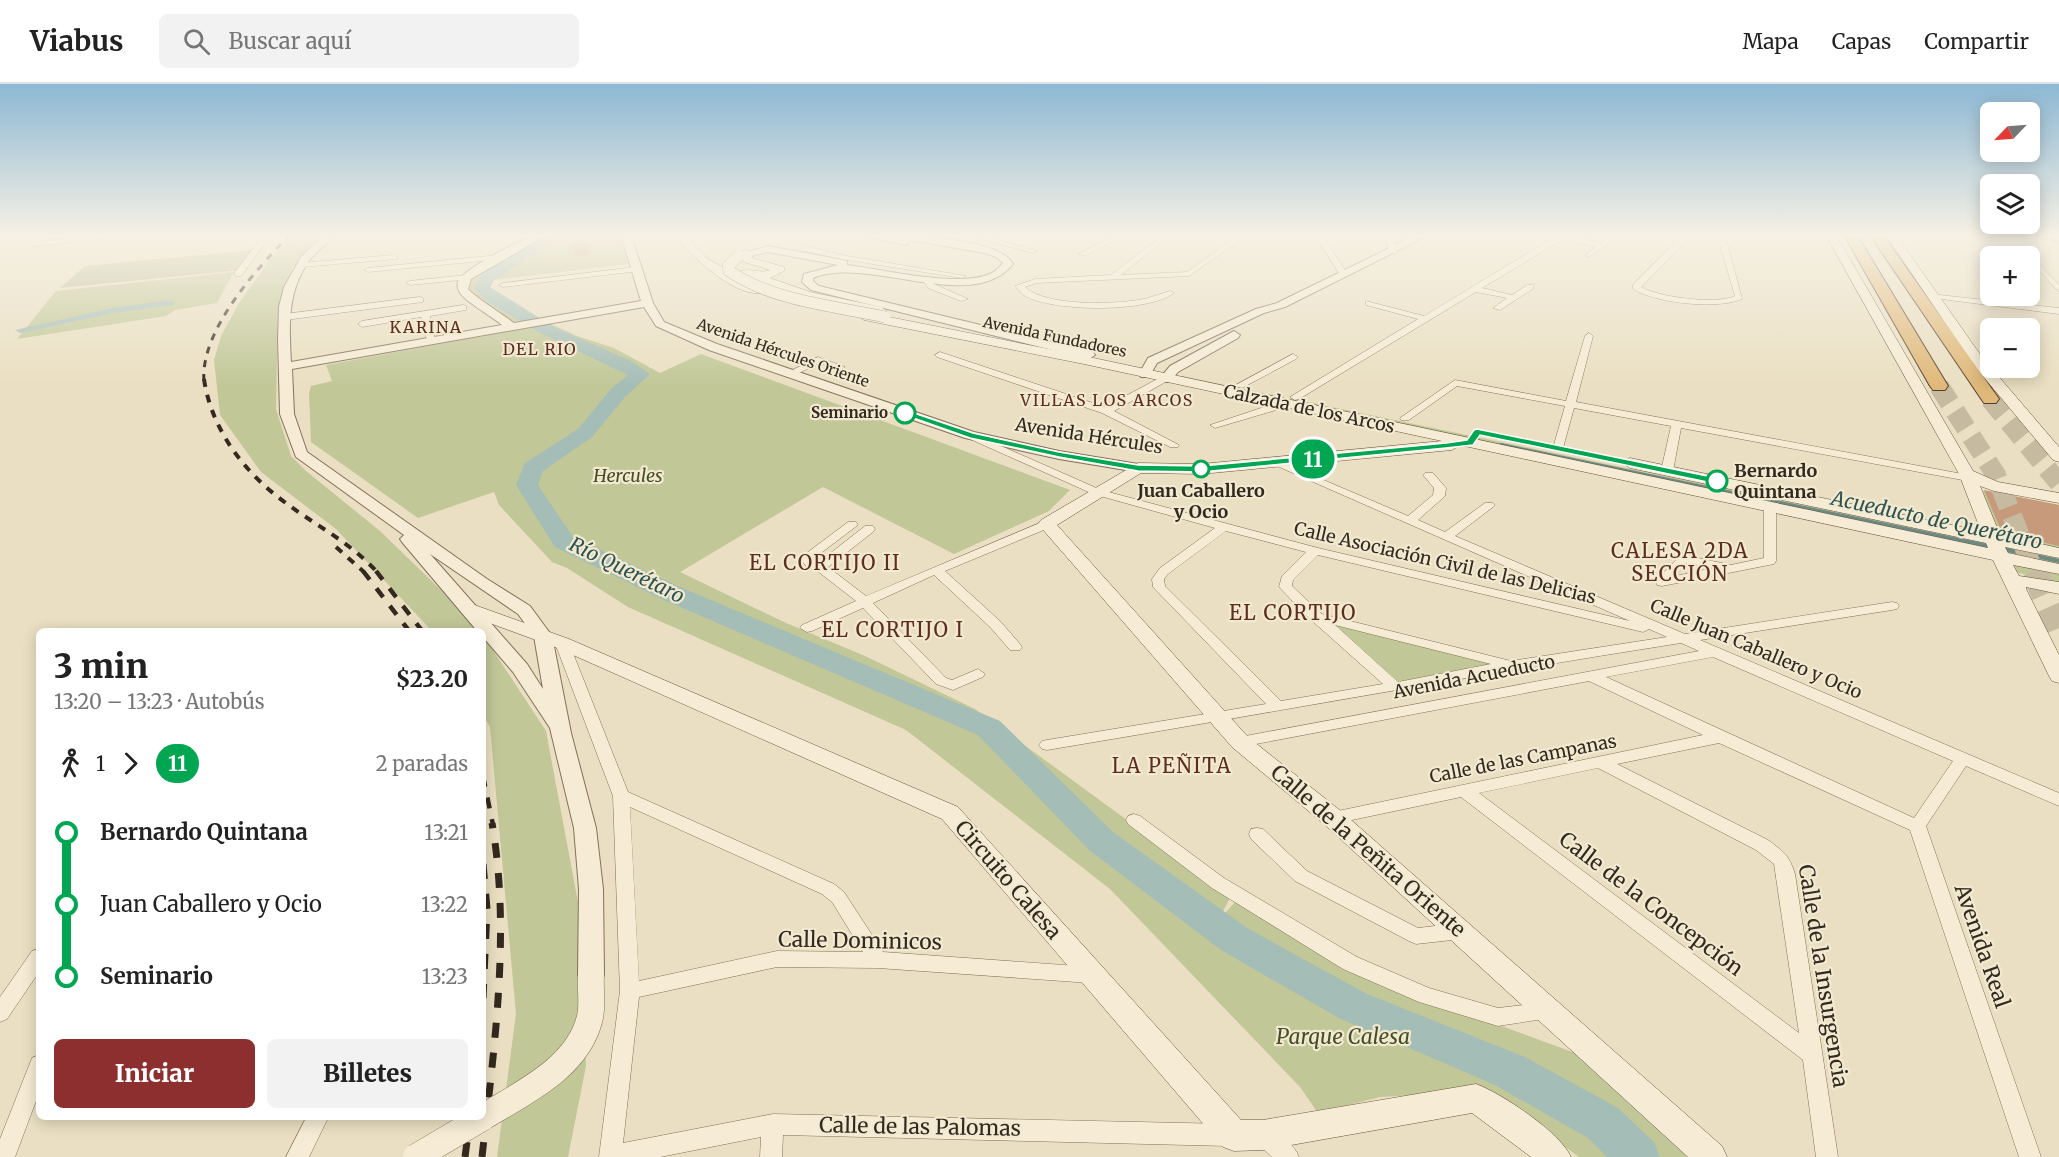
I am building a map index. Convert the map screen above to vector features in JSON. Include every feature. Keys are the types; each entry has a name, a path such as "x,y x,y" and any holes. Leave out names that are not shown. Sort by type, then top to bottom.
{"highway":[{"path":"1878,285 1939,386"},
{"path":"1910,285 1990,399"},
{"path":"1915,285 1950,333 1970,350"}],"main road":[{"name":"Avenida Fundadores","path":"747,285 763,293 880,319 1158,374"},
{"name":"Avenida Fundadores","path":"778,285 807,295 1089,355 1158,374"},
{"path":"1860,285 1967,476 2016,592 2059,676"},
{"path":"1925,285 1970,350 2059,457"},
{"name":"Calzada de los Arcos","path":"1158,374 1295,397 1405,418 1473,437 1558,448 1667,471 1695,484 1770,507 1997,547 2059,552"},
{"name":"Calzada de los Arcos","path":"1234,388 1271,401 1473,437 1997,547 2059,569"},
{"name":"Avenida Hércules","path":"1138,468 1202,469 1275,463 1473,437"},
{"path":"1047,524 1138,468"},
{"path":"1967,476 1994,486 2059,498"},
{"name":"Calle de la Peñita Oriente","path":"1047,524 1240,742 1333,818 1711,1157"},
{"path":"2016,592 2017,582 2026,581 2059,588"},
{"name":"Circuito Calesa","path":"469,609 552,639 950,813 1091,975 1248,1135"},
{"name":"Calle de las Palomas","path":"1248,1135 1476,1098 1527,1133 1555,1157"}],"street":[{"path":"290,285 285,317 286,414 301,454 481,583 524,610 552,639 621,796 630,991 610,1157"},
{"path":"463,285 467,297 514,325"},
{"name":"Avenida Hércules Oriente","path":"641,285 647,303 660,324 712,347 954,429"},
{"path":"757,285 784,294 922,326"},
{"path":"811,285 814,288 1089,355"},
{"path":"930,285 964,299"},
{"path":"1022,285 1019,286 1021,291 1032,296 1075,304 1113,304 1149,300 1170,293"},
{"path":"1158,374 1152,362 1249,316 1281,305 1320,285"},
{"path":"1295,397 1482,285"},
{"path":"1638,285 1636,287 1639,291 1734,302 1739,297 1736,285"},
{"path":"1497,308 1530,287"},
{"path":"1475,289 1512,297"},
{"path":"1933,296 2059,311"},
{"path":"285,317 380,305 421,303 463,308"},
{"path":"362,324 421,303"},
{"path":"421,303 431,340"},
{"path":"284,368 647,303"},
{"path":"1369,303 1427,319"},
{"path":"1106,411 1143,390 1158,374 1174,369 1270,314 1281,305"},
{"path":"1558,448 1589,336"},
{"path":"940,355 1106,411 1174,445"},
{"path":"1234,388 1293,357"},
{"path":"790,374 818,360 840,367"},
{"path":"1143,390 1158,374"},
{"path":"1405,418 1455,383 1967,476"},
{"path":"1215,425 1272,408 1271,401"},
{"path":"1667,471 1677,423"},
{"name":"Avenida Hércules","path":"954,429 970,435 1059,454 1138,468"},
{"name":"Calle Asociación Civil de las Delicias","path":"970,435 1097,492 1314,551 1680,637"},
{"name":"Calle Juan Caballero y Ocio","path":"1275,463 2058,799"},
{"path":"1409,521 1439,496 1440,488 1429,475"},
{"path":"1446,537 1489,505"},
{"path":"1735,568 1770,561 1770,507"},
{"path":"390,518 485,628"},
{"path":"807,628 936,570 1047,524"},
{"path":"852,525 806,558 808,562 820,567 865,602 947,685 953,685 978,674"},
{"path":"1223,527 1164,571 1158,579 1159,587 1278,707"},
{"path":"820,567 869,529"},
{"path":"1314,551 1287,579 1285,587 1395,687"},
{"path":"936,570 995,624 1015,647"},
{"path":"455,593 467,584 481,583"},
{"name":"Avenida Acueducto","path":"1047,745 1680,637 1892,606"},
{"path":"1315,616 1512,665"},
{"path":"486,629 520,668 561,733"},
{"path":"486,1115 549,1075 577,1047 590,1018 591,890 585,828 561,733 552,639"},
{"name":"Avenida Acueducto","path":"1240,742 1715,652"},
{"path":"1589,675 1917,826 1963,758"},
{"name":"Calle de las Campanas","path":"1333,818 1603,764 1720,737"},
{"name":"Calle de la Insurgencia","path":"1603,764 1762,845 1782,860 1786,874 1827,1157"},
{"name":"Calle de la Concepción","path":"1464,790 1811,1054"},
{"path":"621,796 828,889 838,897 878,960"},
{"path":"1134,820 1218,883 1350,963 1426,996 1498,1017 1550,1011"},
{"name":"Avenida Real","path":"1917,826 2030,1157"},
{"path":"1257,834 1301,876 1416,936 1461,931"},
{"name":"Calle Dominicos","path":"630,991 777,959 878,960 1091,975"},
{"path":"0,1013 36,961"},
{"path":"4,1157 36,1073"},
{"path":"297,1157 316,1120"},
{"path":"416,1157 478,1120"},
{"path":"771,1157 773,1124"},
{"name":"Calle de las Palomas","path":"610,1157 773,1124 1248,1135"},
{"name":"Circuito Calesa","path":"1248,1135 1288,1157"}],"green space":[{"path":"63,285 89,285 60,288"},
{"path":"112,285 227,285 217,303 175,310 166,316 17,339 56,291"},
{"path":"252,285 286,285 278,309 276,409 291,456 306,471 380,531 478,628 429,628 336,529 261,472 220,415 214,360 221,336"},
{"name":"Hercules","path":"468,285 491,285 490,288 540,319 577,336 614,348 660,373 701,354 1070,490 1049,511 954,554 823,487 680,572 975,709 1231,896 1218,921 1236,901 1496,1024 1575,1053 1703,1157 1579,1157 1501,1100 1450,1093 1380,1097 1318,1113 1300,1087 1110,889 906,730 628,607 567,568 552,562 499,505 494,492 418,518 311,442 309,393 311,386 332,381 326,365 521,329 475,297 466,288"},
{"path":"1182,376 1930,531 1989,540 1983,491 2059,505 2059,583 2011,571 2003,555 1182,381"},
{"path":"1315,616 1512,665 1395,687"},
{"path":"486,640 546,731 580,913 586,1066 568,1157 497,1157 516,1014 490,727 486,720"}],"building":[{"path":"1984,490 2059,505 2059,546 2002,533"}],"waterway":[{"name":"Río Querétaro","path":"483,285 482,288 494,299 548,331 640,374 618,393 585,433 533,468 527,485 564,542 673,594 989,728 1101,841 1234,939 1353,1006 1510,1071 1603,1123 1638,1157"},
{"path":"20,330 113,310 170,303"},
{"name":"Acueducto de Querétaro","path":"1501,445 1992,547"},
{"name":"Acueducto de Querétaro","path":"2003,549 2059,561"}],"tunnel":[{"path":"1939,386 1996,475 2034,572"},
{"path":"1990,399 2059,483"},
{"path":"2034,571 2059,628"}],"railway":[{"path":"204,379 205,362 211,342 233,302 245,285"},
{"path":"204,379 213,414 240,460 264,486 342,541 376,571"},
{"path":"336,547 363,571"},
{"path":"363,571 407,628"},
{"path":"376,571 420,628"},
{"path":"486,791 493,825"},
{"path":"486,1119 499,990 500,948 498,864 492,823"},
{"path":"486,898 486,931"},
{"path":"465,1157 470,1120"},
{"path":"482,1157 486,1120"}],"bus line":[{"name":"11","path":"905,413 970,435 1138,468 1202,469 1470,443 1477,432 1717,481"}],"place":[{"name":"Seminario","path":"905,413"},
{"name":"Juan Caballero y Ocio","path":"1201,469"},
{"name":"Bernardo Quintana","path":"1717,481"}],"district":[{"name":"KARINA","path":"426,327"},
{"name":"DEL RIO","path":"540,349"},
{"name":"VILLAS LOS ARCOS","path":"1107,400"},
{"name":"CALESA 2DA SECCIÓN","path":"1680,562"},
{"name":"EL CORTIJO II","path":"825,563"},
{"name":"EL CORTIJO","path":"1293,613"},
{"name":"EL CORTIJO I","path":"893,630"},
{"name":"LA PEÑITA","path":"1172,766"}],"park label":[{"name":"Parque Calesa","path":"1343,1037"}]}
